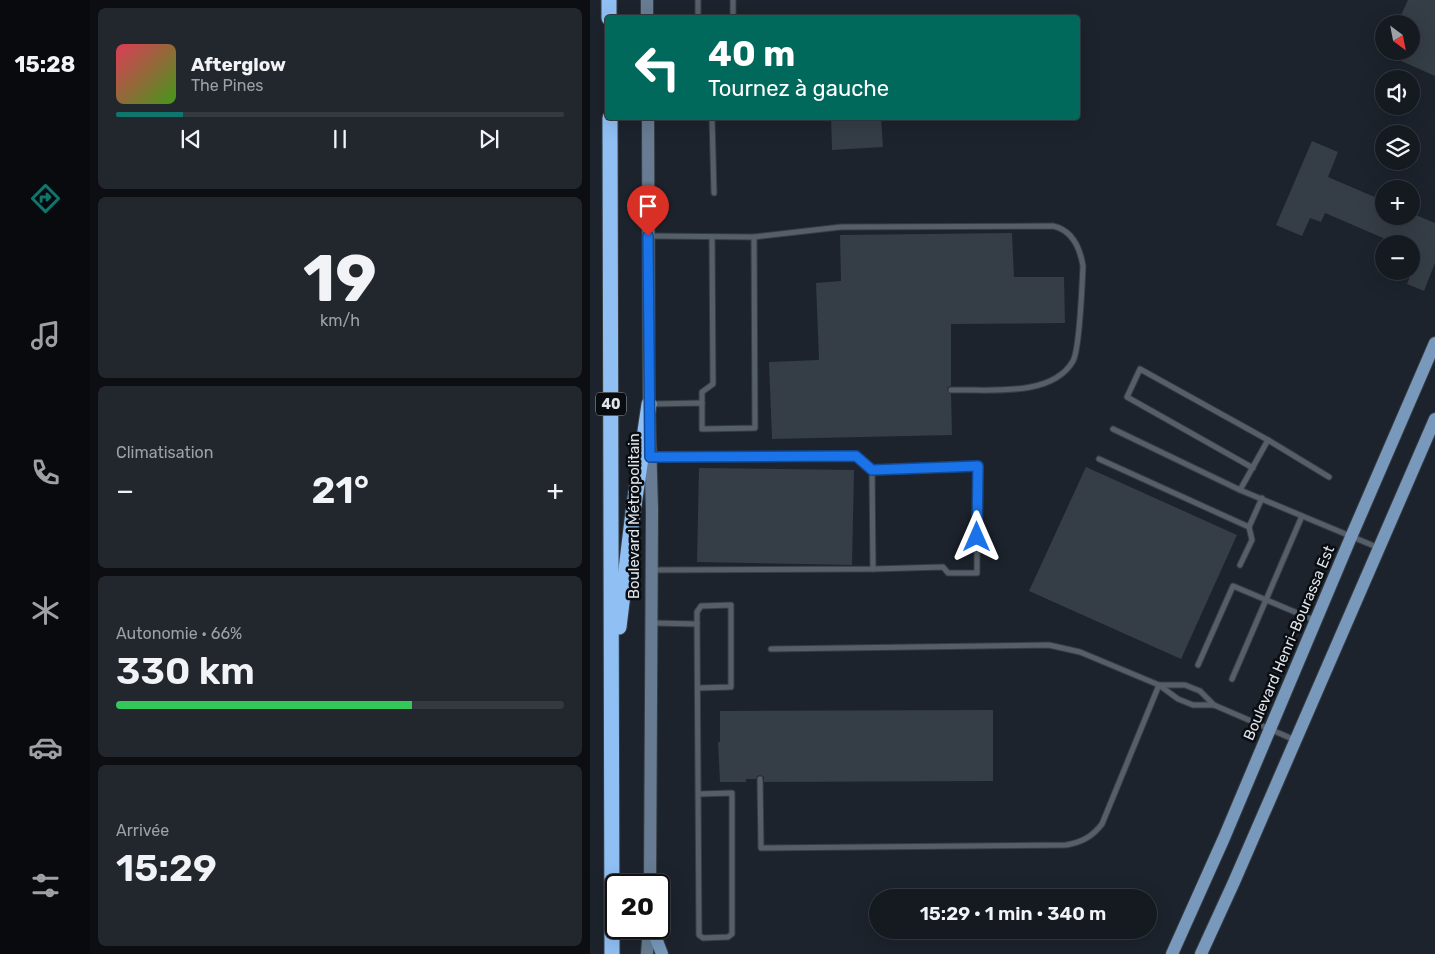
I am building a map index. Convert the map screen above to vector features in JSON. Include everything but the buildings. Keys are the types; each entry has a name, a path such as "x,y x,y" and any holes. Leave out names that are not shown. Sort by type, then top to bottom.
{"highway":[{"path":"609,0 609,15"},
{"name":"40","path":"610,120 612,954"},
{"path":"611,690 633,512 649,404"}],"main road":[{"path":"647,0 648,15"},
{"name":"Boulevard Métropolitain","path":"648,120 651,570 650,874"},
{"name":"Boulevard Henri-Bourassa Est","path":"1172,954 1271,730 1351,537 1435,343"},
{"path":"1200,954 1234,882 1435,419"},
{"path":"647,954 649,939"},
{"path":"656,939 662,954"}],"lane":[{"path":"698,0 698,15"},
{"path":"733,0 733,15"},
{"path":"712,120 714,192"},
{"path":"648,236 754,237 841,227 1053,226 1065,230 1079,250 1083,266 1078,344 1073,360 1063,373 1055,379 1034,386 1009,389 951,390"},
{"path":"712,237 713,384 702,392 702,429 755,428 754,237"},
{"path":"1253,468 1127,397 1140,369 1329,476"},
{"path":"649,404 702,403"},
{"path":"1112,429 1240,490 1379,548"},
{"path":"1240,490 1268,440"},
{"path":"650,457 856,456 872,470 978,466 977,573 948,573 943,567 651,570"},
{"path":"1099,459 1249,526"},
{"path":"872,470 873,569"},
{"path":"1240,565 1252,540 1249,526 1262,498"},
{"path":"1232,679 1302,516"},
{"path":"1198,665 1233,586 1316,621"},
{"path":"698,688 731,687 731,605 701,606 697,612 700,935 703,938 728,937 732,934 732,794 699,794"},
{"path":"651,623 697,624"},
{"path":"771,649 1049,645 1080,652 1159,685 1178,699 1193,705 1214,706 1296,740"},
{"path":"1159,685 1185,685 1200,691 1214,706"},
{"path":"760,779 761,848 1066,845 1078,843 1092,836 1102,824 1159,685"}],"route":[{"path":"648,236 650,457 856,456 872,470 978,466 977,537"}]}
